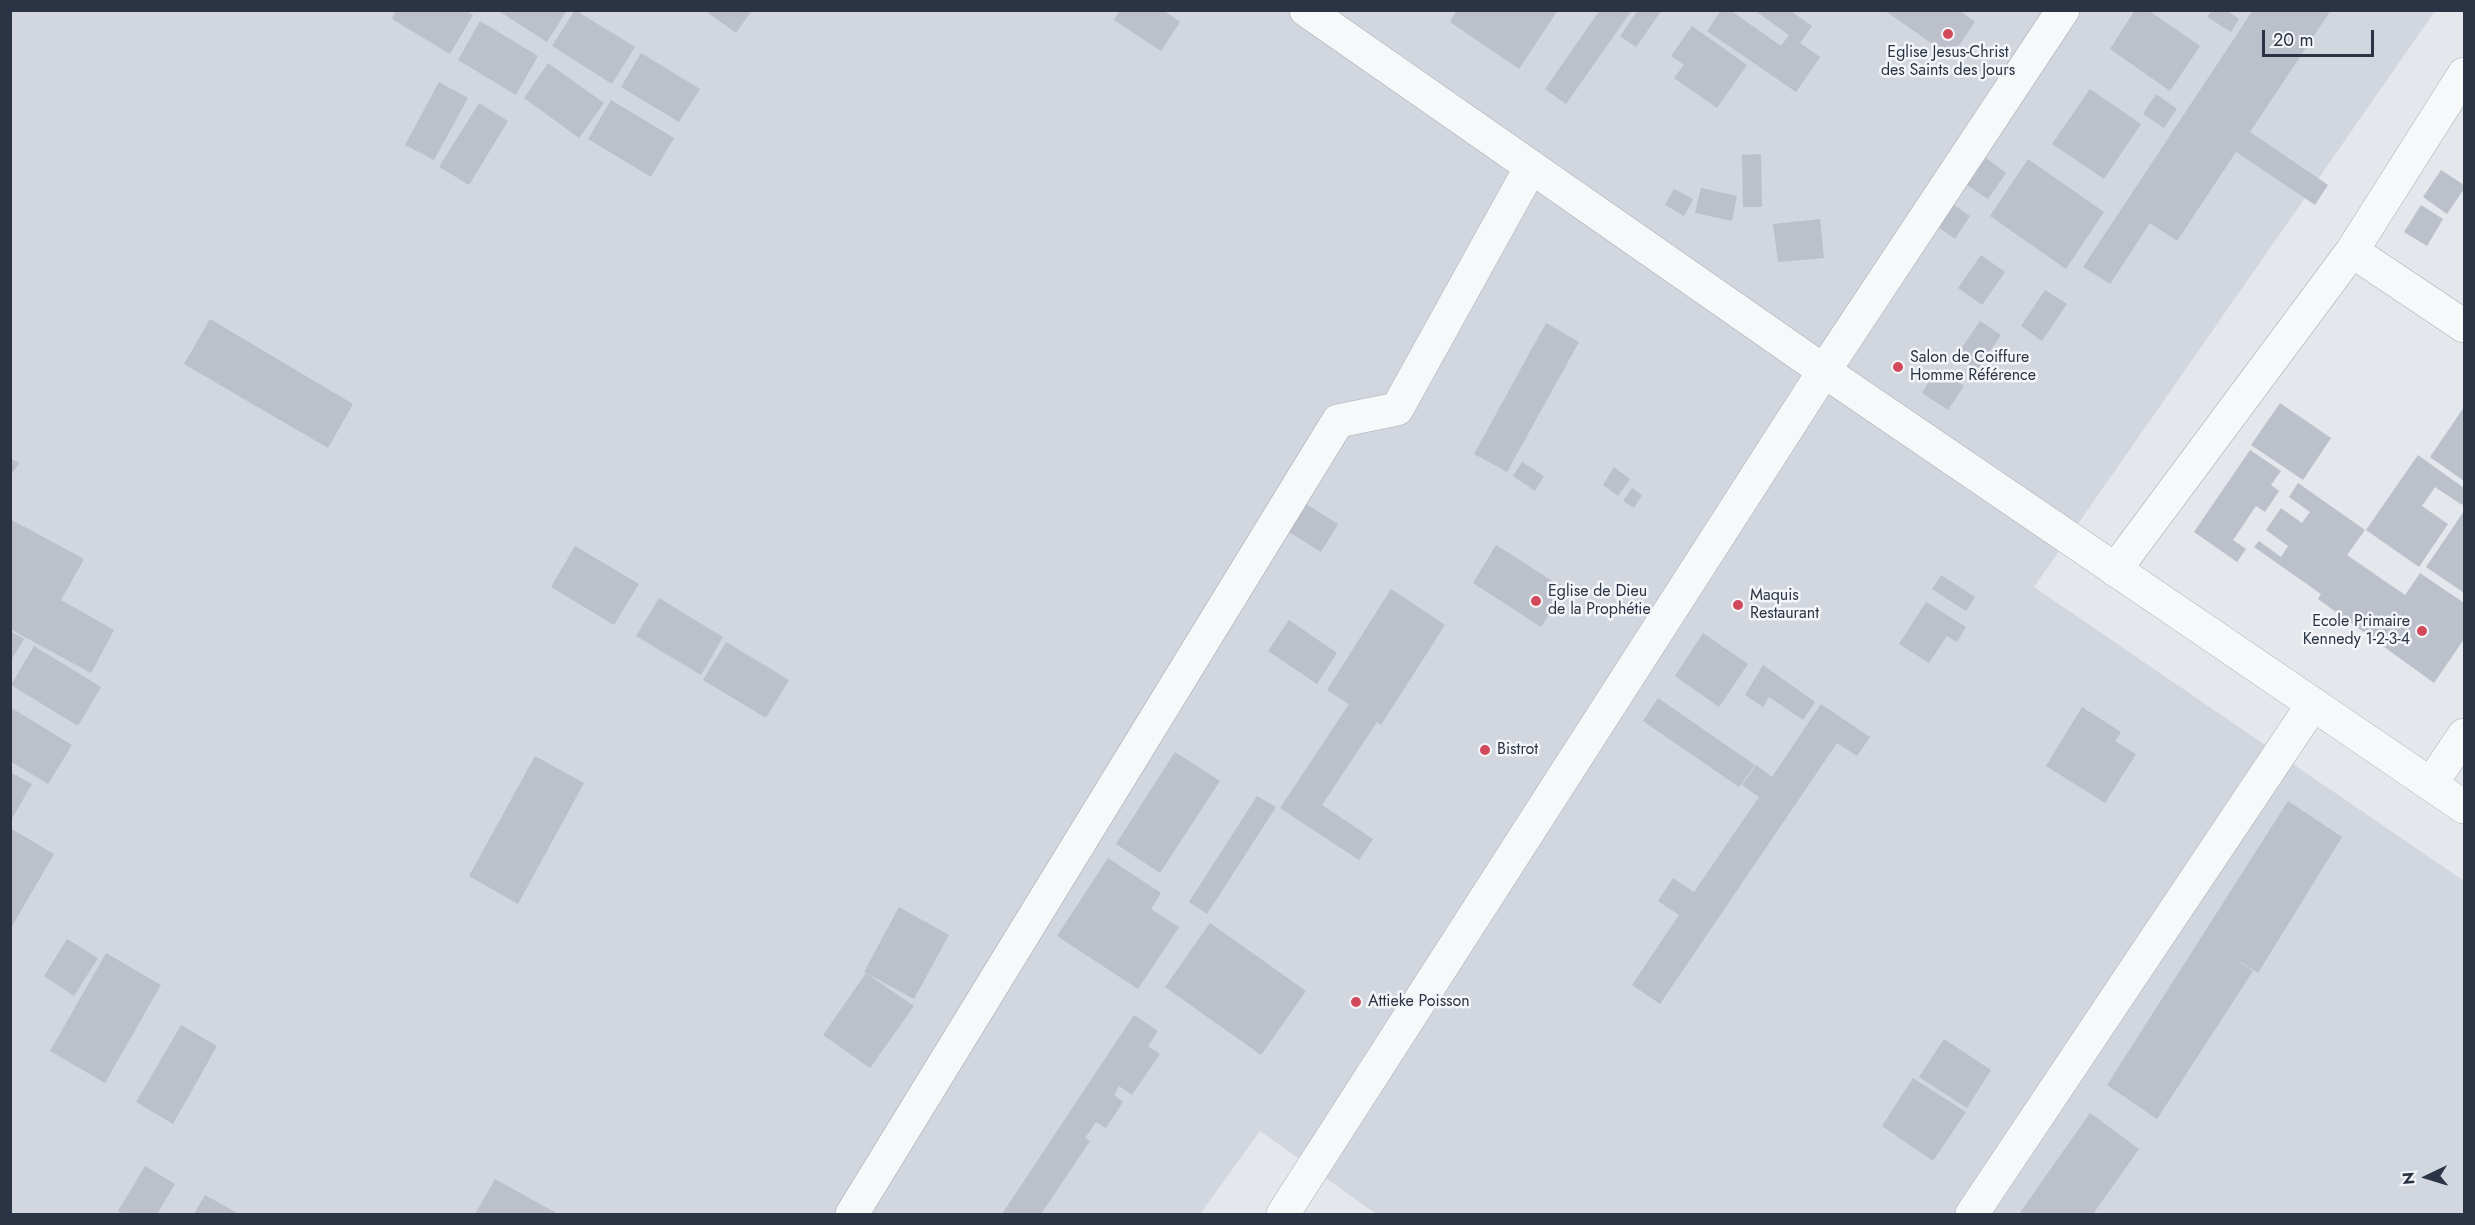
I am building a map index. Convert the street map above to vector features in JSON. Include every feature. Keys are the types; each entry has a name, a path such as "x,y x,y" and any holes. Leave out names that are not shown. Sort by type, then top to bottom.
{"street":[{"path":"1306,10 1824,371 2464,807"},
{"path":"1283,1215 1824,371 2063,10"},
{"path":"2115,570 2352,251 2464,74"},
{"path":"852,1215 1338,421 1397,409 1531,167"},
{"path":"2352,251 2464,326"},
{"path":"1972,1215 2313,704"},
{"path":"2431,784 2464,735"}],"shaded area":[{"path":"10,11 2435,11 2034,587 2464,881 2464,1214 1376,1214 1260,1131 1200,1214 11,1214"}],"building":[{"path":"396,10 466,10 473,15 450,54 392,19"},
{"path":"497,10 567,10 547,42"},
{"path":"575,10 635,47 612,84 552,46"},
{"path":"704,10 752,10 736,33"},
{"path":"1120,10 1163,10 1180,22 1161,51 1114,20"},
{"path":"1457,10 1558,10 1519,69 1450,22"},
{"path":"1600,10 1632,10 1566,104 1545,89"},
{"path":"1638,10 1662,10 1636,47 1620,36"},
{"path":"1721,10 1730,10 1781,46 1789,35 1754,10 1789,10 1812,26 1800,43 1820,57 1796,92 1707,31"},
{"path":"1884,10 1959,10 1975,22 1951,57"},
{"path":"2135,10 2148,10 2200,46 2170,91 2110,49"},
{"path":"2212,10 2226,10 2239,19 2231,32 2207,17"},
{"path":"2253,10 2331,10 2250,132 2328,185 2315,205 2236,152 2177,241 2150,223 2110,284 2083,267"},
{"path":"480,21 538,56 516,95 458,60"},
{"path":"1692,26 1747,65 1717,108 1674,78 1684,65 1671,56"},
{"path":"641,53 700,89 679,122 621,87"},
{"path":"548,63 604,103 579,138 524,98"},
{"path":"439,82 468,98 434,160 405,145"},
{"path":"2090,89 2141,124 2104,179 2052,144"},
{"path":"2156,94 2177,109 2164,128 2143,114"},
{"path":"611,100 674,138 651,177 588,139"},
{"path":"479,103 508,121 469,185 439,167"},
{"path":"1761,154 1762,207 1743,207 1742,155"},
{"path":"1986,158 2006,173 1988,199 1967,185"},
{"path":"2028,159 2104,212 2066,269 1990,216"},
{"path":"2441,170 2464,185 2464,189 2447,214 2423,197"},
{"path":"1701,188 1737,196 1732,221 1695,213"},
{"path":"1674,189 1693,199 1684,216 1665,205"},
{"path":"1950,202 1970,216 1955,239 1935,225"},
{"path":"2421,205 2443,219 2427,246 2404,232"},
{"path":"1820,219 1824,258 1778,262 1773,224"},
{"path":"1981,255 2005,272 1982,305 1958,288"},
{"path":"2045,290 2067,304 2042,341 2021,326"},
{"path":"210,319 353,404 328,448 184,364"},
{"path":"1980,321 2001,335 1977,370 1956,356"},
{"path":"1546,323 1579,342 1507,472 1474,454"},
{"path":"1937,368 1964,386 1948,410 1922,393"},
{"path":"2280,403 2331,438 2303,480 2251,445"},
{"path":"2464,407 2464,481 2430,457"},
{"path":"2250,450 2281,471 2271,485 2279,491 2265,512 2256,506 2233,540 2246,549 2237,562 2194,532"},
{"path":"2418,455 2464,488 2462,505 2435,487 2422,506 2448,524 2419,567 2366,530"},
{"path":"10,458 19,463 10,477"},
{"path":"1522,462 1544,476 1535,491 1513,476"},
{"path":"1614,467 1630,479 1618,496 1603,485"},
{"path":"2298,483 2365,530 2347,555 2405,595 2420,573 2464,603 2464,639 2434,683 2318,599 2321,594 2254,547 2259,541 2281,557 2288,546 2266,530 2281,508 2302,523 2310,512 2289,497"},
{"path":"1632,488 1642,495 1634,508 1623,501"},
{"path":"1298,499 1338,524 1321,552 1281,527"},
{"path":"2464,511 2464,593 2426,567"},
{"path":"10,519 84,559 61,600 114,630 91,673 10,629"},
{"path":"1496,545 1565,589 1541,627 1473,583"},
{"path":"575,546 639,584 614,625 551,587"},
{"path":"1941,575 1975,597 1966,611 1932,589"},
{"path":"1391,589 1445,625 1381,725 1377,722 1322,805 1373,839 1359,860 1280,808 1349,704 1327,690"},
{"path":"659,598 723,637 701,675 636,636"},
{"path":"1926,602 1966,627 1957,642 1947,636 1929,663 1899,644"},
{"path":"1289,620 1337,653 1317,684 1268,651"},
{"path":"10,631 24,639 10,662"},
{"path":"1703,633 1748,664 1719,707 1675,676"},
{"path":"726,642 789,680 766,718 703,680"},
{"path":"34,646 101,687 78,726 11,685"},
{"path":"1763,665 1815,702 1803,720 1769,697 1763,707 1745,695"},
{"path":"1658,698 1755,765 1739,787 1643,721"},
{"path":"1821,704 1870,737 1857,756 1837,743 1660,1004 1632,985 1679,915 1658,901 1673,878 1694,892 1759,797 1742,785 1756,765 1772,777"},
{"path":"10,707 72,745 48,784 10,761"},
{"path":"2082,707 2121,732 2115,741 2136,754 2105,803 2046,766"},
{"path":"1175,752 1220,781 1160,873 1116,844"},
{"path":"535,756 584,783 518,904 469,876"},
{"path":"10,772 32,784 10,822"},
{"path":"1257,796 1276,807 1207,914 1189,902"},
{"path":"2288,801 2342,837 2258,973 2229,955 2253,971 2157,1119 2107,1085"},
{"path":"10,828 54,854 12,926 10,926"},
{"path":"1108,858 1161,893 1151,909 1179,927 1138,989 1057,936"},
{"path":"899,907 949,935 914,999 864,972"},
{"path":"1210,923 1306,991 1261,1055 1165,987"},
{"path":"67,939 98,958 74,996 44,976"},
{"path":"106,953 161,985 105,1083 50,1051"},
{"path":"866,973 914,1006 870,1068 823,1035"},
{"path":"1134,1015 1158,1031 1148,1046 1160,1054 1132,1095 1119,1086 1114,1095 1123,1102 1106,1128 1096,1122 1085,1138 1090,1141 1041,1214 1002,1214"},
{"path":"181,1025 217,1046 173,1124 136,1102"},
{"path":"1944,1039 1991,1070 1967,1108 1919,1077"},
{"path":"1913,1078 1966,1112 1933,1161 1882,1126"},
{"path":"2090,1113 2139,1149 2093,1214 2019,1214"},
{"path":"145,1166 175,1184 157,1214 124,1214 118,1211"},
{"path":"495,1179 558,1214 475,1214"},
{"path":"205,1195 239,1214 194,1214"}],"place":[{"name":"Eglise Jesus-Christ des Saints des Jours","path":"1948,34"},
{"name":"Salon de Coiffure Homme Référence","path":"1898,367"},
{"name":"Eglise de Dieu de la Prophétie","path":"1536,601"},
{"name":"Maquis Restaurant","path":"1738,605"},
{"name":"Ecole Primaire Kennedy 1-2-3-4","path":"2422,631"},
{"name":"Bistrot","path":"1485,750"},
{"name":"Attieke Poisson","path":"1356,1002"}]}
